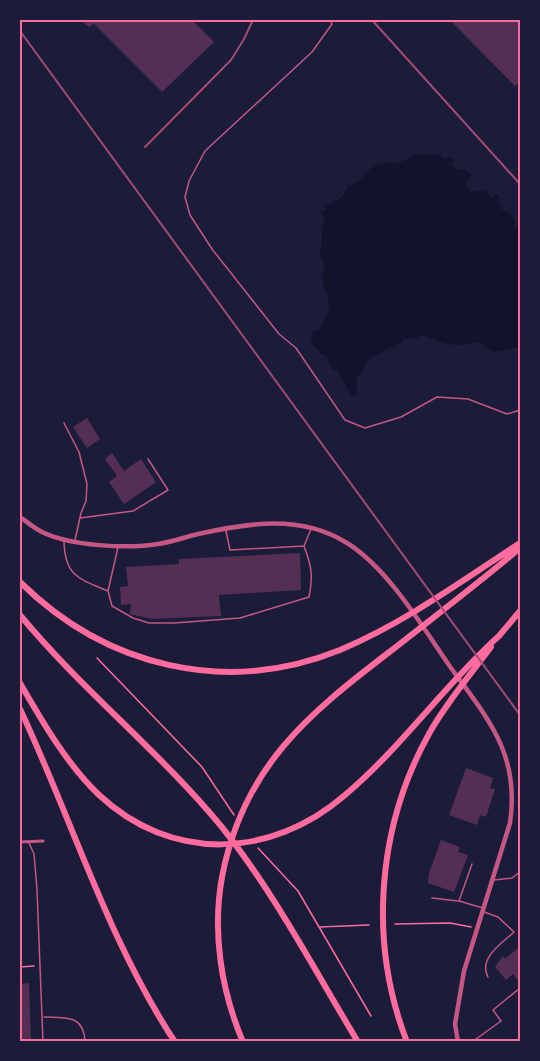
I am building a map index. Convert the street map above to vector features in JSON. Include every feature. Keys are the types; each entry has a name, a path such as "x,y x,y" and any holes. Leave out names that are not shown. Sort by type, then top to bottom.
{"highway":[{"path":"20,582 51,610 87,634 127,653 176,668 226,672 274,668 324,656 375,633 429,602 520,543"},
{"path":"243,1041 230,1007 223,976 218,935 219,896 231,842 251,793 267,767 300,726 322,705 520,548"},
{"path":"20,683 59,746 97,793 119,811 167,836 193,843 238,844 277,836 312,819 346,794 382,759 472,660 519,614"},
{"path":"20,615 70,672 179,779 221,827 266,889 358,1041"},
{"path":"408,1041 397,1009 387,964 383,918 385,874 392,831 404,788 419,753 438,719 500,634"},
{"path":"20,709 123,949 175,1041"}],"street":[{"path":"20,517 43,532 75,541 118,546 158,544 260,523 300,524 347,543 388,580 490,722 509,764 513,800 510,823 464,971 455,1024 458,1041"},
{"path":"20,842 43,841"}],"lane":[{"path":"330,20 332,24 312,52 205,151 189,181 185,197 190,215 212,249 279,334 296,348 345,420 365,428 401,417 436,397 468,399 507,414 520,410"},
{"path":"64,423 79,452 84,469 86,501 75,541"},
{"path":"80,518 133,511 168,490 148,459"},
{"path":"118,546 108,591 112,606 133,618 149,623 240,618 309,597 311,564 304,546 312,528"},
{"path":"226,529 230,550 304,546"},
{"path":"64,538 64,559 71,573 81,580 108,591"},
{"path":"29,842 34,854 37,890 43,1041"},
{"path":"459,901 472,864"},
{"path":"493,880 512,878 520,872"},
{"path":"432,898 459,901 484,910 498,916 514,932 492,952 485,964 488,977"},
{"path":"472,1041 501,1021 493,1011 520,988"},
{"path":"43,1017 72,1018 81,1024 85,1041"}],"path":[{"path":"97,658 202,767 239,821"},
{"path":"256,845 297,891 371,1016"},
{"path":"394,924 450,923 478,928"},
{"path":"319,927 369,925"},
{"path":"20,967 34,966"}],"shaded area":[{"path":"416,155 440,155 444,159 455,160 451,164 454,169 465,170 471,175 467,182 467,189 471,192 485,190 491,198 496,194 500,198 496,199 501,205 499,208 508,212 515,221 513,229 520,226 520,347 493,352 479,342 453,345 420,335 417,338 403,339 403,343 396,344 393,348 390,347 366,362 362,374 356,378 357,395 352,397 338,371 331,368 326,355 322,355 310,342 312,332 319,330 329,309 322,274 326,264 319,253 325,217 320,213 326,209 324,207 326,205 329,206 330,203 341,198 349,185 359,181 373,167 386,163 396,164"}],"building":[{"path":"80,20 192,20 214,42 162,92 94,24 89,27"},
{"path":"450,20 520,20 520,81 515,86"},
{"path":"87,418 100,439 87,448 73,427"},
{"path":"112,453 124,471 141,459 156,482 124,504 109,482 117,476 105,459"},
{"path":"300,553 301,590 219,595 221,616 152,619 130,614 131,604 121,605 120,587 128,586 126,567 179,564 179,559"},
{"path":"466,768 493,778 490,788 495,789 486,817 480,815 477,825 449,815"},
{"path":"441,840 460,847 458,852 468,855 454,892 428,883 429,873"},
{"path":"520,946 520,980 513,974 506,980 495,967 503,956 505,959"},
{"path":"29,983 31,1042 20,1042 20,984"}],"railway":[{"path":"145,147 231,60 253,20"},
{"path":"372,20 520,184"},
{"path":"20,31 520,715"}]}
